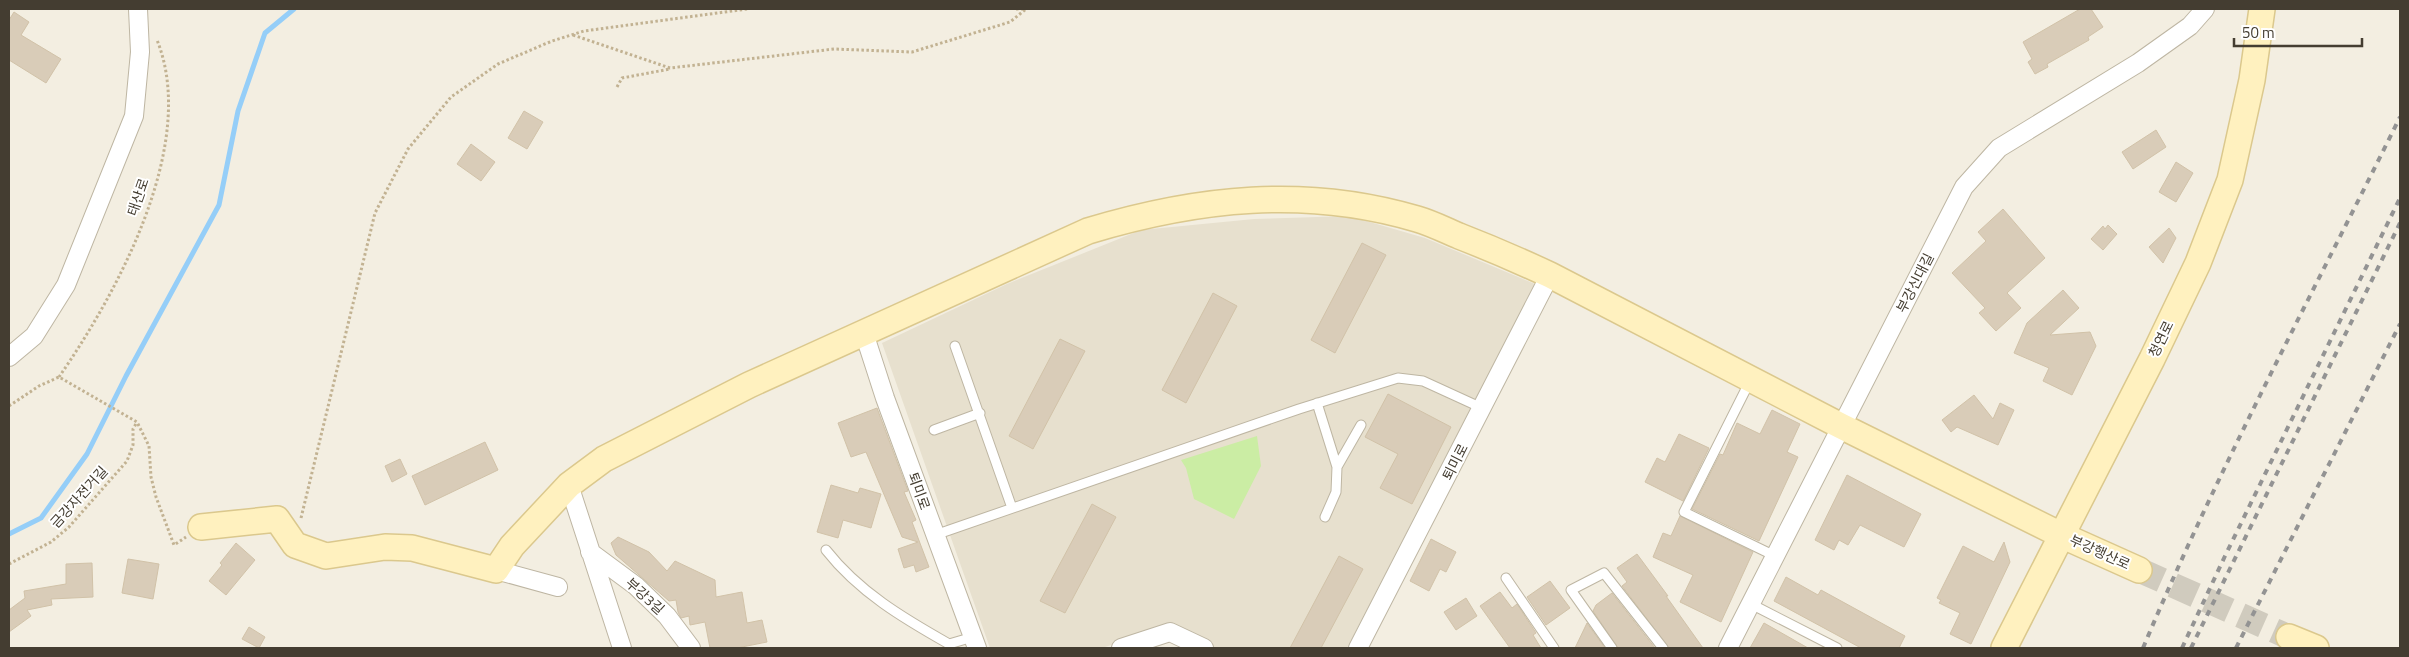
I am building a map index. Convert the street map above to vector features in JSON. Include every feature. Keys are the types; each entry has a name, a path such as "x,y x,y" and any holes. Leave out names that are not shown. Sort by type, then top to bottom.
{"street":[{"path":"9,357 34,336 66,285 134,116 140,52 138,9"},
{"name":"부강신대길","path":"1728,648 1964,187 1999,148 2138,63 2190,26 2205,9"},
{"name":"청연로","path":"2004,648 2152,359 2194,271 2230,180 2252,80 2262,9"},
{"name":"부강행산로","path":"496,570 512,546 569,486 604,459 749,385 1088,231 1141,215 1215,202 1282,198 1363,205 1419,219 1550,275 1842,426 2061,535 2139,570"},
{"name":"퇴미로","path":"1358,648 1550,275"},
{"name":"퇴미로","path":"864,333 975,643"},
{"name":"부강3길","path":"569,486 622,648"},
{"path":"201,528 277,519 295,545 326,556 385,547 412,548 558,587"},
{"name":"부강3길","path":"590,552 642,592 667,616 691,648"},
{"path":"1121,648 1170,632 1204,648"},
{"path":"2286,643 2316,648"}],"lane":[{"path":"956,346 1012,508"},
{"path":"936,535 1317,403 1398,378 1423,381 1482,408"},
{"path":"1751,379 1684,512 1775,556"},
{"path":"1317,403 1337,467 1336,492 1325,517"},
{"path":"934,430 980,413"},
{"path":"1337,467 1361,425"},
{"path":"826,550 841,569 894,613 949,644 975,643"},
{"path":"1612,648 1571,590 1604,573 1663,648"},
{"path":"1506,578 1554,648"},
{"path":"1751,604 1836,648"}],"path":[{"path":"295,545 375,212 408,149 451,97 498,64 573,35 671,18 747,9"},
{"path":"1016,9 1026,9"},
{"path":"617,87 622,78 670,68 834,49 912,52 1010,22 1026,9"},
{"name":"태산로","path":"59,378 90,332 122,270 164,157 169,114 166,61 155,35"},
{"path":"573,35 670,68"},
{"path":"9,406 39,386 59,378 137,422 149,446 151,477 156,497 174,545 201,528"},
{"name":"금강자전거길","path":"9,564 52,542 69,527 126,461 133,445 133,429 137,422"}],"shaded area":[{"path":"1349,216 1425,238 1535,284 1347,648 1216,648 1169,626 1102,648 990,648 882,343 1007,284 1141,230 1254,219"}],"green space":[{"path":"1257,436 1261,466 1234,519 1194,499 1186,468 1181,460"}],"building":[{"path":"2080,9 2091,9 2103,27 2088,37 2089,40 2047,64 2048,67 2035,74 2028,62 2032,59 2023,42"},
{"path":"14,12 29,22 21,35 61,59 46,83 9,60 9,20"},
{"path":"524,111 543,122 527,149 508,138"},
{"path":"2156,130 2166,147 2133,169 2122,152"},
{"path":"471,144 495,162 481,181 457,164"},
{"path":"2176,162 2193,173 2176,202 2159,192"},
{"path":"2003,209 2045,258 2007,293 2021,308 1996,331 1979,313 1985,308 1952,273 1986,241 1978,232"},
{"path":"2108,225 2117,234 2103,250 2091,239 2103,226 2105,229"},
{"path":"2169,228 2176,238 2163,263 2149,247"},
{"path":"1362,243 1386,255 1335,353 1311,340"},
{"path":"2063,290 2079,308 2050,335 2090,332 2096,346 2072,395 2043,381 2049,368 2014,353 2027,323"},
{"path":"1213,293 1237,306 1186,403 1162,390"},
{"path":"1060,339 1085,351 1033,449 1009,436"},
{"path":"1388,394 1451,427 1412,504 1380,488 1398,454 1365,437"},
{"path":"1974,395 1993,419 2000,403 2014,410 1998,445 1957,427 1951,432 1942,420"},
{"path":"877,408 908,491 904,492 916,520 912,522 929,567 916,572 914,565 904,568 898,549 918,542 902,537 866,452 851,457 838,423"},
{"path":"1772,410 1800,424 1787,452 1798,457 1759,541 1692,509 1720,454 1723,455 1737,423 1760,434"},
{"path":"1679,434 1709,448 1683,501 1645,482 1657,458 1665,462"},
{"path":"485,442 498,470 425,505 412,476"},
{"path":"400,459 407,474 392,482 385,466"},
{"path":"1847,475 1921,514 1904,547 1860,525 1848,545 1839,540 1834,550 1815,540"},
{"path":"831,485 858,493 860,488 881,494 871,528 843,520 838,538 817,532"},
{"path":"1092,504 1116,517 1065,613 1040,601"},
{"path":"1680,516 1753,552 1721,622 1680,602 1693,575 1653,557 1663,533 1671,536"},
{"path":"618,537 649,552 667,571 675,561 715,580 716,597 742,592 747,623 762,620 767,642 737,648 710,648 705,622 690,625 689,616 681,618 676,600 669,601 616,555 611,543"},
{"path":"1431,539 1456,552 1446,572 1440,569 1429,591 1410,581"},
{"path":"2004,542 2010,562 1971,644 1950,634 1960,613 1939,603 1941,600 1937,598 1963,546 1994,562"},
{"path":"236,543 255,560 226,595 209,581"},
{"path":"1637,554 1703,648 1669,648 1622,586 1627,582 1617,568"},
{"path":"1339,556 1363,569 1321,648 1290,648"},
{"path":"128,559 159,564 153,599 122,593"},
{"path":"92,563 93,597 51,599 52,605 27,610 31,616 9,632 9,610 25,598 24,591 66,584 66,564"},
{"path":"1786,577 1818,595 1821,590 1905,636 1899,648 1861,648 1774,601"},
{"path":"1550,581 1570,608 1546,625 1527,597"},
{"path":"1500,592 1512,608 1517,604 1536,633 1533,635 1541,648 1510,648 1480,606"},
{"path":"1612,593 1655,648 1618,648 1593,611 1596,605"},
{"path":"1466,598 1477,616 1456,630 1444,612"},
{"path":"1587,623 1605,648 1575,648"},
{"path":"1764,623 1808,648 1750,648"},
{"path":"249,627 265,637 259,648 242,639"}],"waterway":[{"path":"9,534 41,518 87,454 126,376 219,205 238,111 265,33 294,9"}],"tunnel":[{"path":"2139,570 2289,637"}],"railway":[{"path":"2143,648 2203,513 2400,117"},
{"path":"2182,648 2400,198"},
{"path":"2191,648 2400,223"},
{"path":"2236,648 2400,324"}]}
